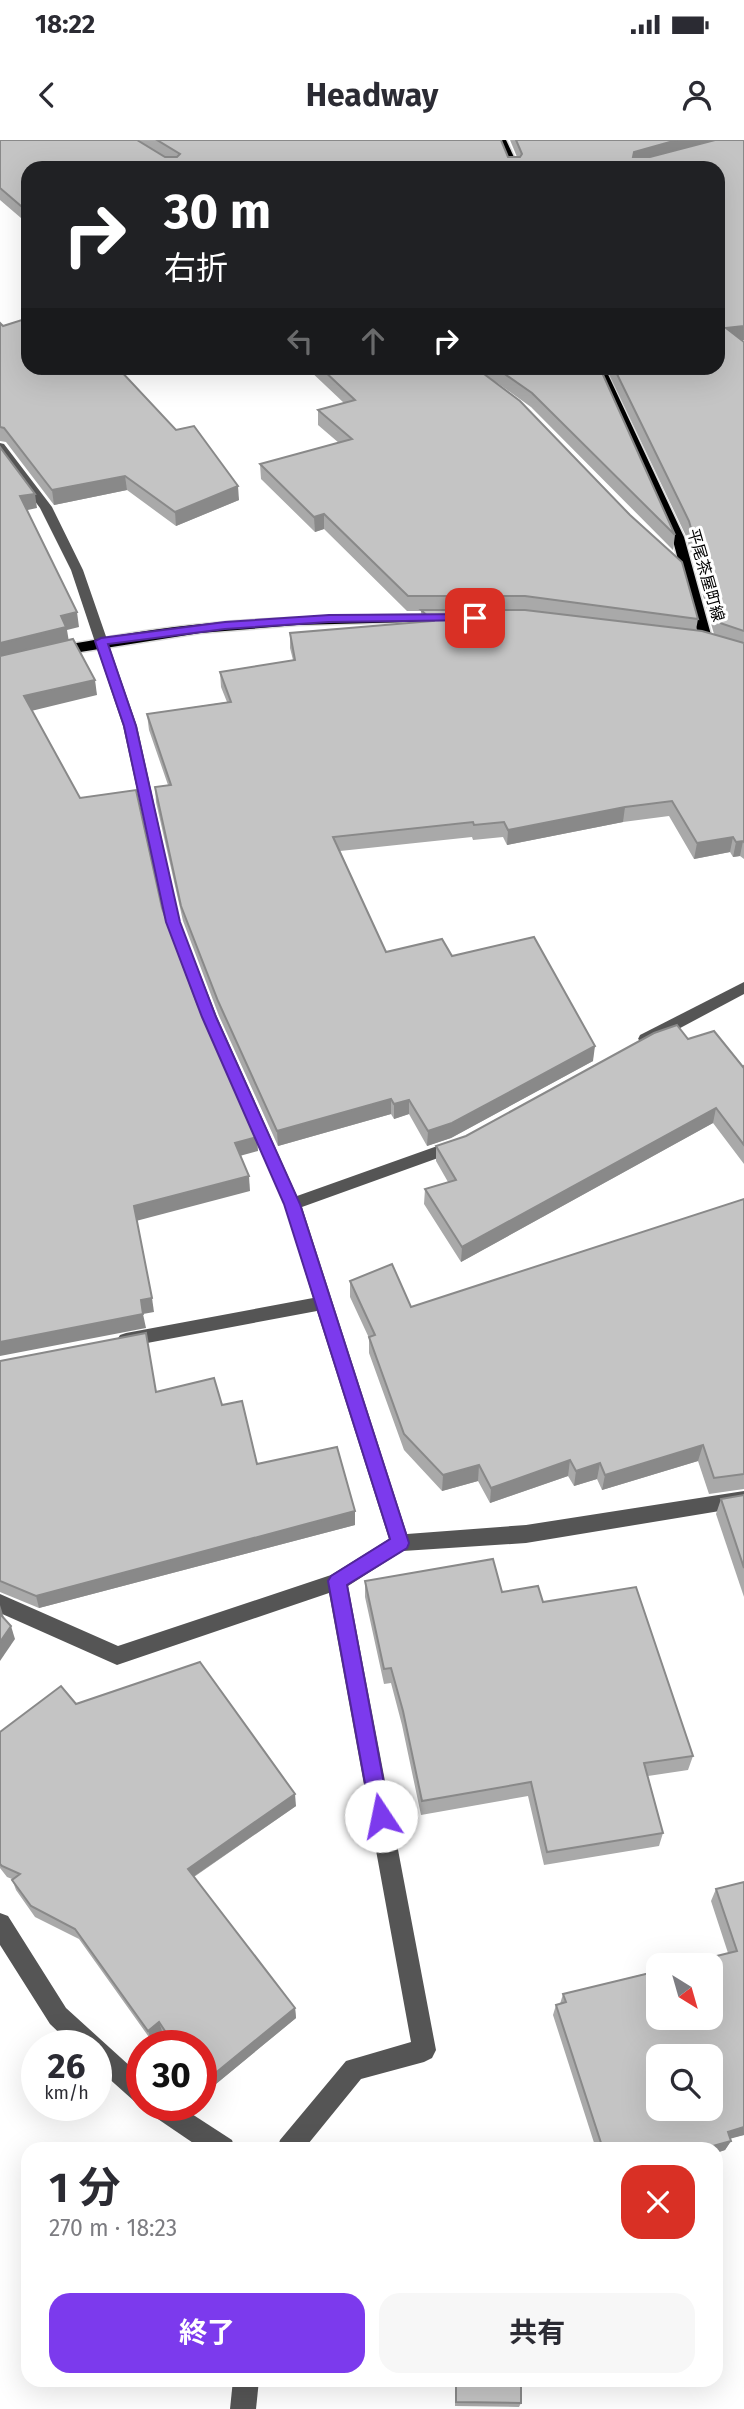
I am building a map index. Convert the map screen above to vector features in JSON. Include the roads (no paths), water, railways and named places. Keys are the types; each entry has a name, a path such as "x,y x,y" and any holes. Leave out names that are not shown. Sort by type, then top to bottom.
{"main road":[{"path":"502,140 511,161"},
{"name":"平尾茶屋町線","path":"603,375 678,537 713,644 681,639"},
{"path":"38,656 101,641 225,625 329,618 463,618"}],"street":[{"path":"0,446 46,506 77,570 130,726 173,922 209,1017 292,1204 400,1543"},
{"path":"670,558 689,575"},
{"path":"633,1046 744,987"},
{"path":"292,1204 469,1138"},
{"path":"103,1345 322,1303"},
{"path":"0,1603 117,1656 337,1581 400,1543 526,1534 744,1499"},
{"path":"295,2142 354,2069 424,2050 337,1581"},
{"path":"0,1924 58,2016 73,2030"},
{"path":"112,2066 126,2078"},
{"path":"181,2121 212,2142"},
{"path":"243,2409 245,2387"}]}
